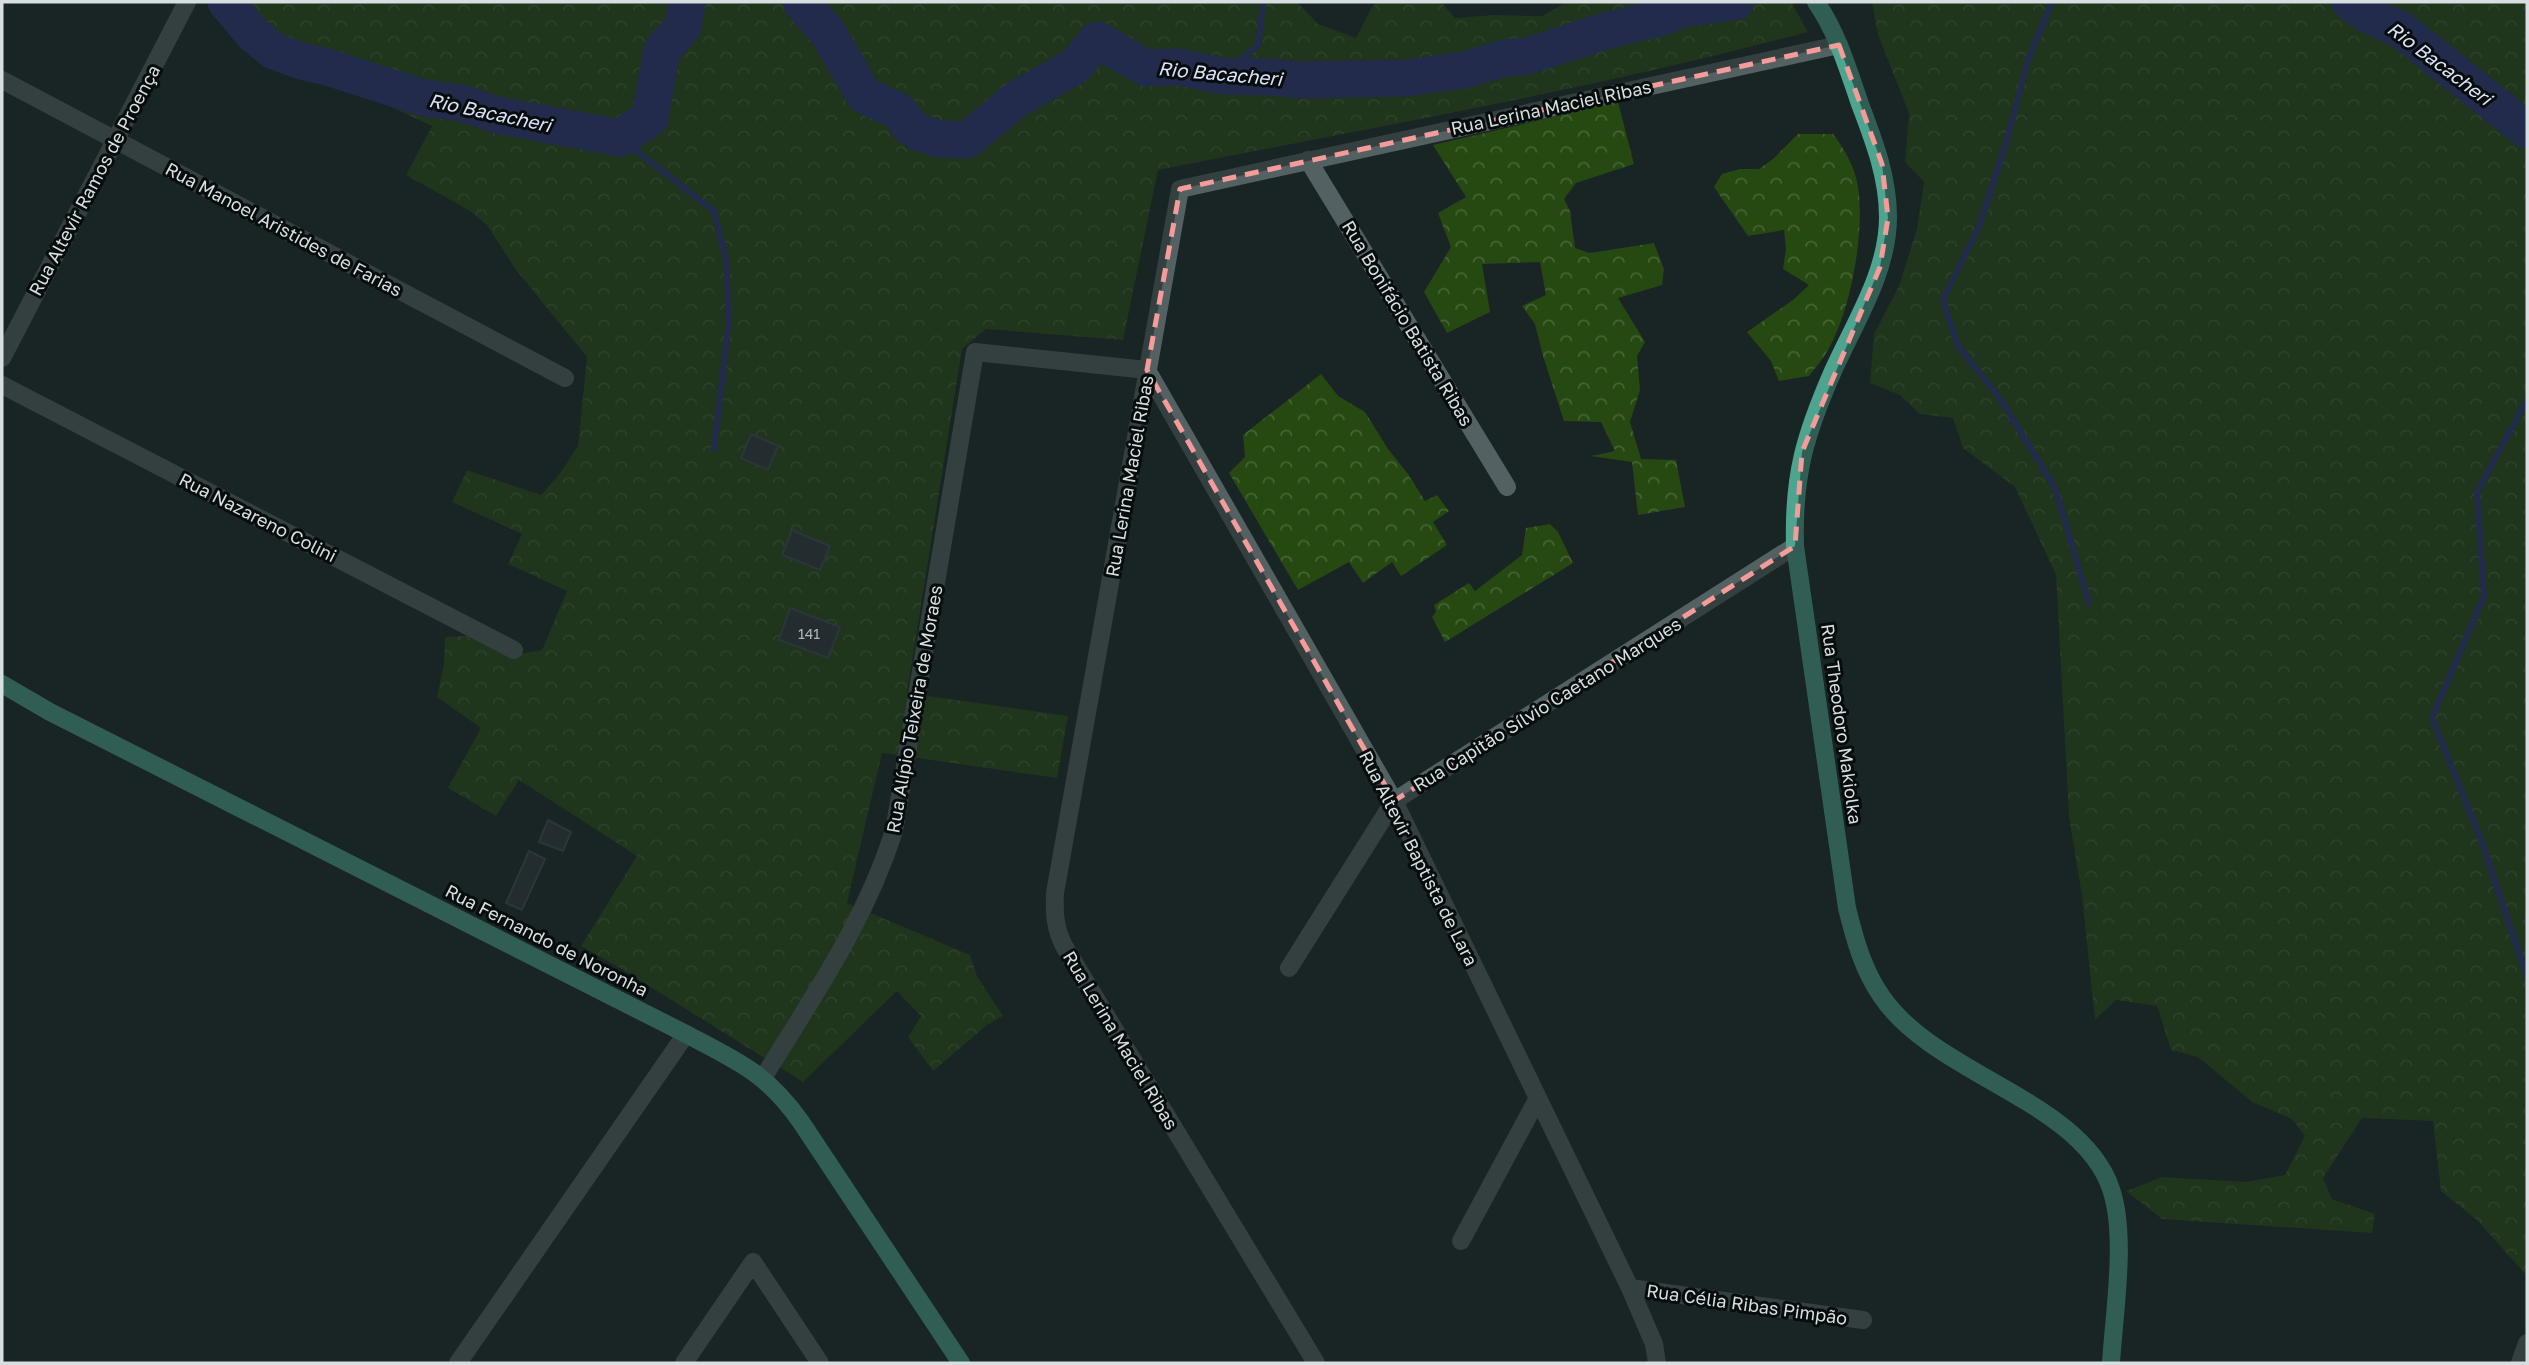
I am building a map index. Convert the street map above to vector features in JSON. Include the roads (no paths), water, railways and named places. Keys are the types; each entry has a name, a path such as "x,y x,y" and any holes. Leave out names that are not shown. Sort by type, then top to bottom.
{"main road":[{"name":"Rua Theodoro Makiolka","path":"1816,2 1826,16 1839,45 1882,164 1888,218 1880,267 1833,371 1802,452 1796,482 1795,546 1841,872 1856,945 1867,973 1883,999 1901,1020 1945,1053 2069,1131 2087,1148 2101,1168 2111,1187 2118,1214 2119,1241 2110,1363"},
{"name":"Rua Fernando de Noronha","path":"2,684 50,712 686,1034 763,1078 801,1122 961,1363"}],"street":[{"name":"Rua Altevir Ramos de Proença","path":"2,358 187,2"},
{"name":"Rua Lerina Maciel Ribas","path":"1317,1363 1057,930 1055,892 1180,188 1839,45"},
{"name":"Rua Manoel Aristides de Farias","path":"2,80 565,378"},
{"name":"Rua Bonifácio Batista Ribas","path":"1308,160 1507,487"},
{"name":"Rua Alípio Teixeira de Moraes","path":"763,1078 839,956 860,917 880,874 894,831 975,352 1147,370"},
{"name":"Rua Altevir Baptista de Lara","path":"1147,370 1394,801 1630,1288 1649,1330 1657,1363"},
{"name":"Rua Nazareno Colini","path":"2,384 514,650"},
{"name":"Rua Capitão Sílvio Caetano Marques","path":"1289,968 1394,801 1795,546"},
{"path":"458,1363 686,1034"},
{"path":"1461,1241 1538,1098"},
{"path":"684,1363 752,1262 820,1363"},
{"name":"Rua Célia Ribas Pimpão","path":"1630,1288 1863,1320"},
{"path":"2520,1363 2527,1343"}],"waterway":[{"name":"Rio Bacacheri","path":"226,2 254,35 274,51 301,61 424,98 462,103 497,115 620,138 650,118 662,50 683,27 687,2"},
{"name":"Rio Bacacheri","path":"801,2 828,33 864,95 900,112 909,126 920,133 939,139 967,140 1017,99 1075,66 1097,40 1146,68 1180,67 1222,76 1302,80 1406,78 1464,70 1506,58 1528,56 1605,31 1663,17 1682,9 1735,2"},
{"path":"1222,76 1258,45 1263,2"},
{"path":"2052,2 2028,60 2006,143 1980,224 1943,300 1958,346 2001,400 2055,488 2089,603"},
{"name":"Rio Bacacheri","path":"2350,2 2370,16 2400,29 2527,130"},
{"path":"620,138 714,211 726,259 729,320 714,449"},
{"path":"2527,400 2477,492 2484,596 2432,718 2483,845 2527,977"}]}
